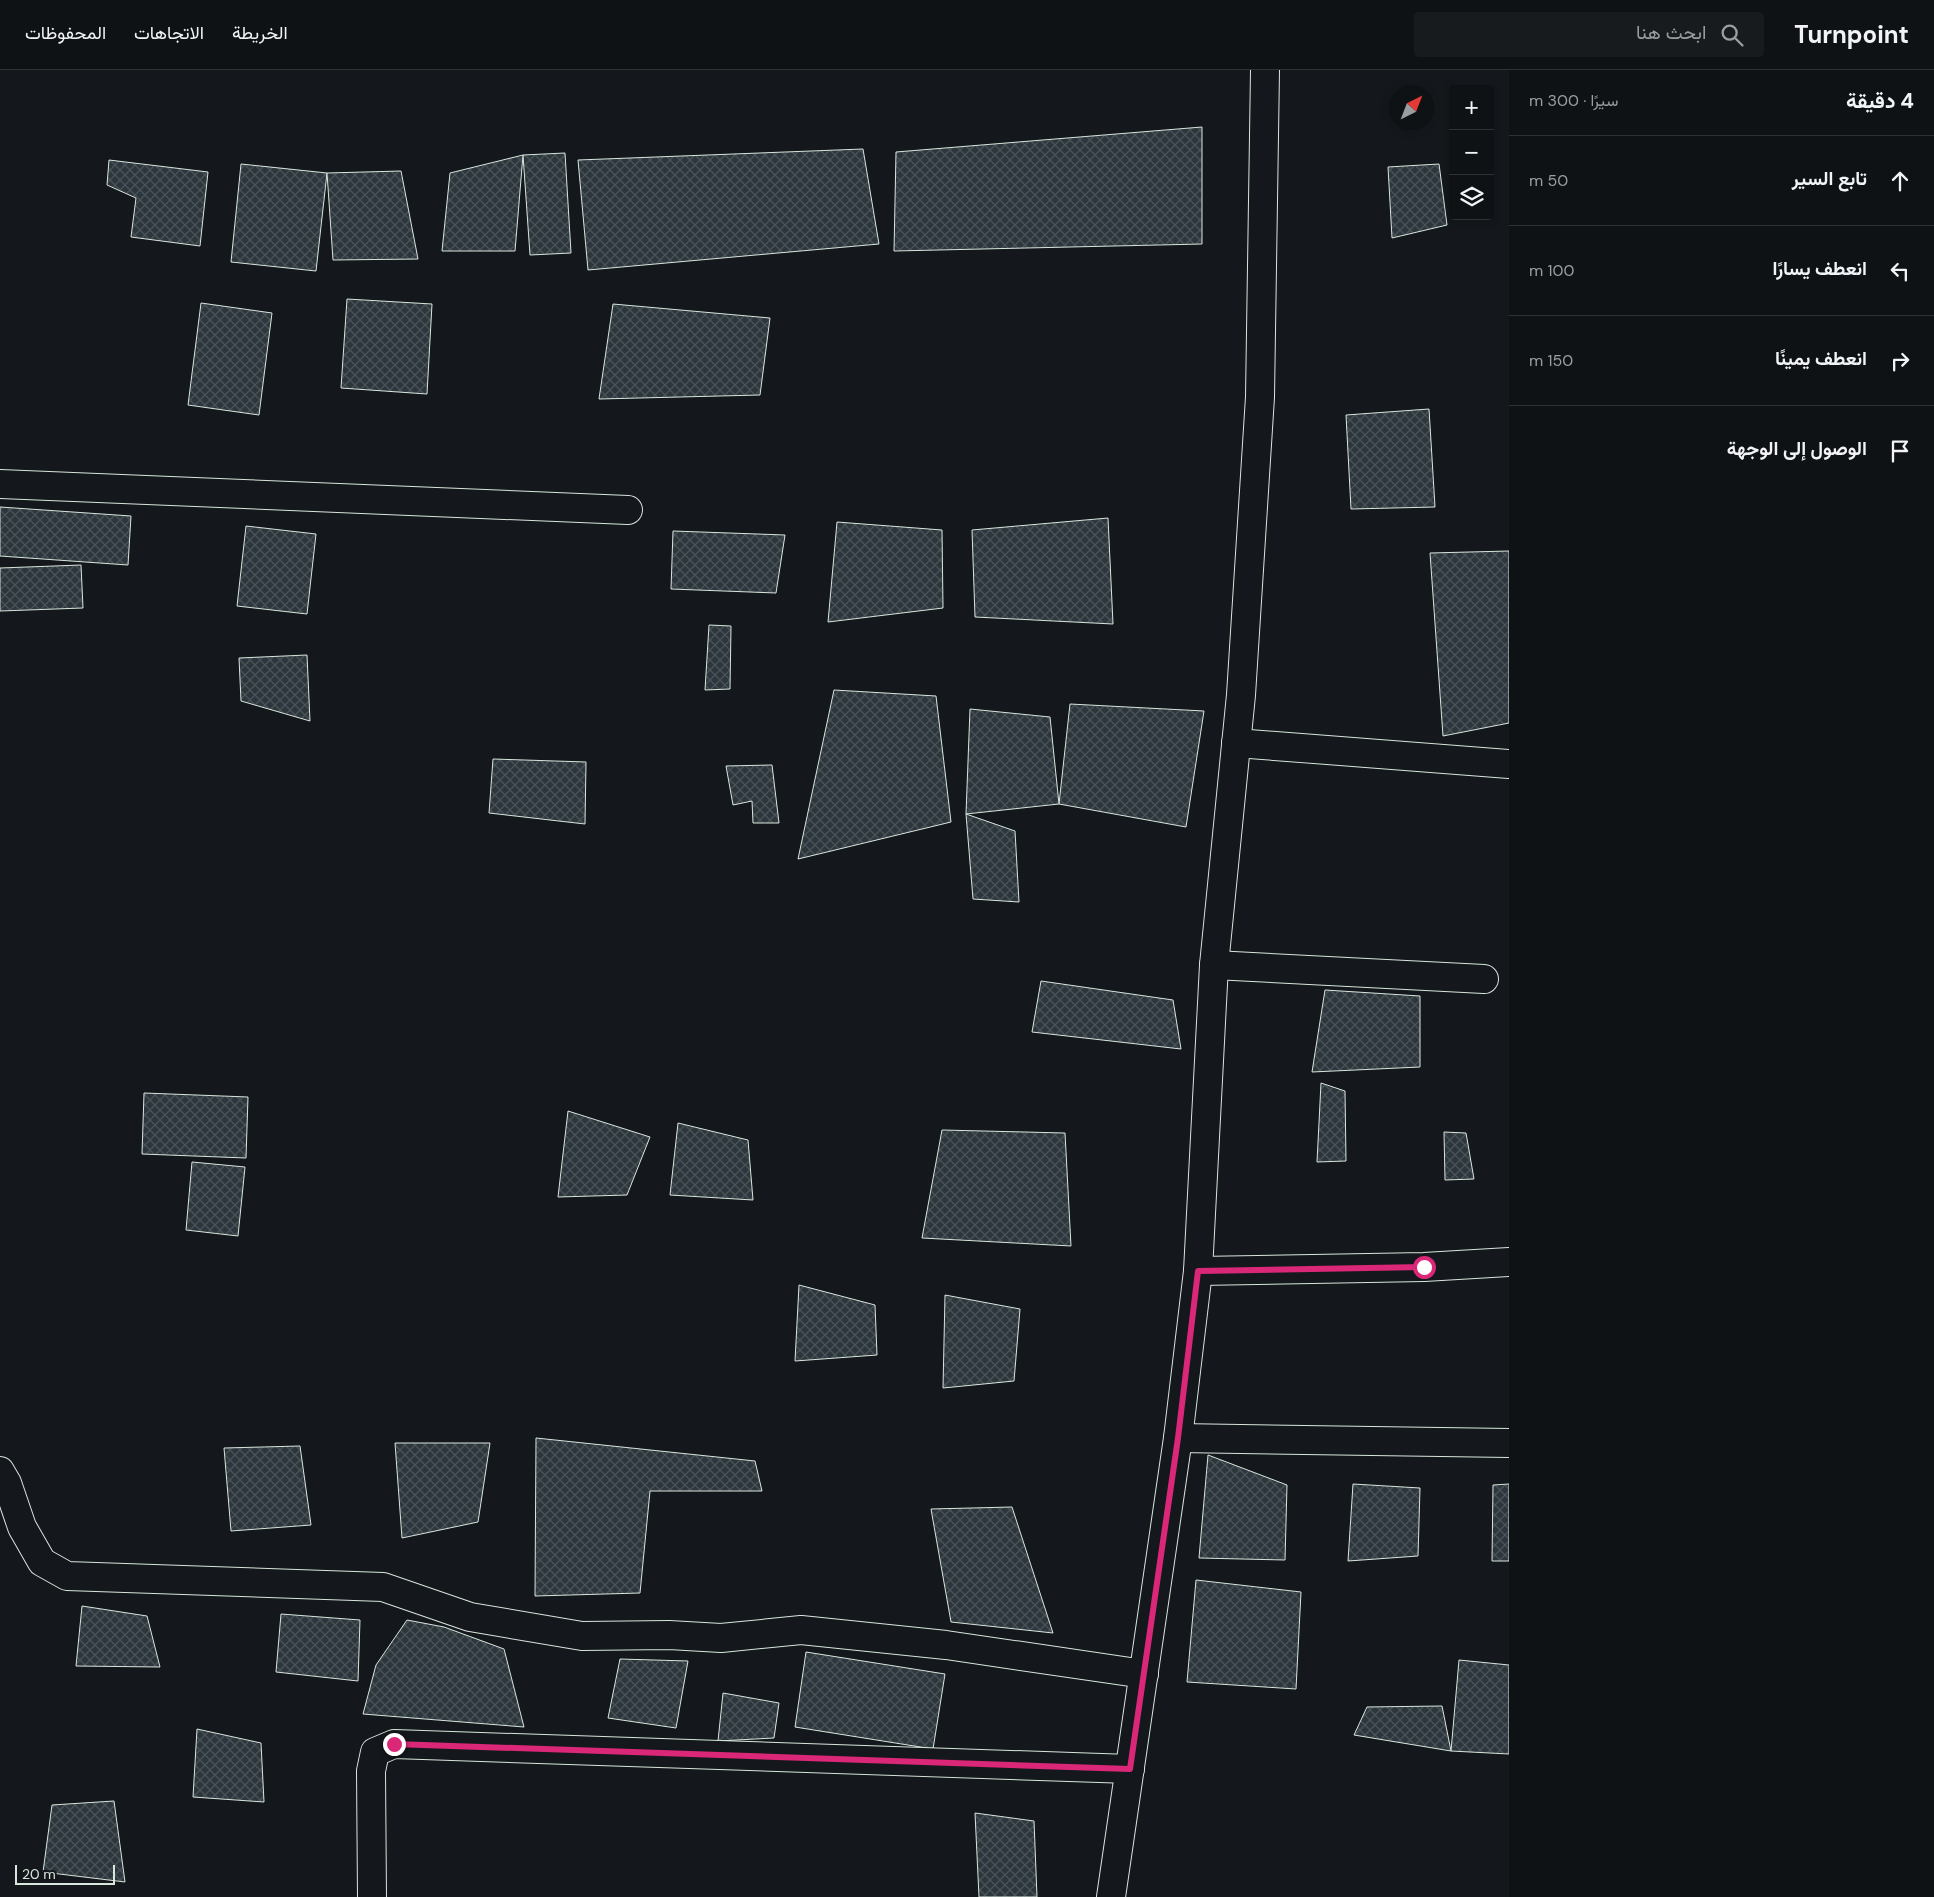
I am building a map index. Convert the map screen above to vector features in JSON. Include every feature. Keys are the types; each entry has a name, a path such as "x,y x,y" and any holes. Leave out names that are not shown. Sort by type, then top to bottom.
{"street":[{"path":"1111,1897 1178,1438 1198,1271 1214,965 1236,743 1260,397 1265,70"},
{"path":"0,484 628,510"},
{"path":"1236,743 1509,764"},
{"path":"1214,965 1484,979"},
{"path":"1198,1271 1424,1267 1509,1262"},
{"path":"1178,1438 1509,1443"},
{"path":"0,1471 7,1483 22,1527 42,1562 67,1576 383,1587 470,1617 582,1636 669,1635 721,1638 800,1630 946,1645 1144,1674"},
{"path":"372,1897 371,1771 375,1752 394,1744 1130,1769"}],"building":[{"path":"1202,127 1202,244 894,251 896,152"},
{"path":"863,149 879,244 588,270 578,160"},
{"path":"565,153 571,253 530,255 523,155"},
{"path":"523,155 515,251 442,251 450,173"},
{"path":"109,160 208,172 200,246 131,237 136,198 107,185"},
{"path":"241,164 327,173 316,271 231,262"},
{"path":"1439,164 1447,225 1392,238 1388,167"},
{"path":"401,171 418,259 333,260 327,173"},
{"path":"347,299 432,304 427,394 341,388"},
{"path":"201,303 272,313 259,415 188,405"},
{"path":"613,304 770,318 760,395 599,399"},
{"path":"1429,409 1435,507 1351,509 1346,415"},
{"path":"0,507 131,516 128,565 0,556"},
{"path":"1108,518 1113,624 975,617 972,530"},
{"path":"837,522 942,530 943,608 828,622"},
{"path":"246,526 316,534 307,614 237,606"},
{"path":"673,531 785,535 776,593 671,589"},
{"path":"1509,551 1509,723 1443,736 1430,553"},
{"path":"81,565 83,608 0,611 0,568"},
{"path":"709,625 731,626 730,689 705,690"},
{"path":"307,655 310,721 241,701 239,658"},
{"path":"834,690 936,696 951,822 798,859"},
{"path":"1070,704 1204,711 1186,827 1059,804"},
{"path":"970,709 1050,717 1059,804 966,814"},
{"path":"493,759 586,762 585,824 489,813"},
{"path":"772,765 779,823 753,823 752,801 733,805 726,766"},
{"path":"966,814 1015,831 1019,902 973,899"},
{"path":"1041,981 1173,1000 1181,1049 1032,1032"},
{"path":"1325,990 1420,996 1420,1067 1312,1072"},
{"path":"1321,1083 1345,1091 1346,1161 1317,1162"},
{"path":"144,1093 248,1097 246,1158 142,1154"},
{"path":"568,1111 650,1137 627,1195 558,1197"},
{"path":"678,1123 748,1140 753,1200 670,1195"},
{"path":"942,1130 1065,1133 1071,1246 922,1238"},
{"path":"1444,1132 1466,1133 1474,1179 1445,1180"},
{"path":"192,1162 245,1167 238,1236 186,1230"},
{"path":"799,1285 875,1305 877,1355 795,1361"},
{"path":"945,1295 1020,1309 1014,1381 943,1388"},
{"path":"536,1438 755,1461 762,1491 650,1491 640,1593 535,1596"},
{"path":"395,1443 490,1443 478,1522 402,1538"},
{"path":"300,1446 311,1525 231,1531 224,1448"},
{"path":"1208,1455 1287,1485 1285,1560 1199,1558"},
{"path":"1353,1484 1420,1488 1418,1556 1348,1561"},
{"path":"1509,1484 1509,1561 1492,1561 1493,1485"},
{"path":"1012,1507 1053,1633 951,1622 931,1509"},
{"path":"1196,1580 1301,1592 1296,1689 1187,1682"},
{"path":"82,1606 147,1616 160,1667 76,1666"},
{"path":"281,1614 360,1620 358,1681 276,1672"},
{"path":"407,1620 444,1627 504,1649 524,1727 363,1714 376,1665"},
{"path":"806,1652 945,1674 933,1749 795,1727"},
{"path":"620,1659 688,1661 676,1728 608,1718"},
{"path":"1459,1660 1509,1665 1509,1754 1451,1751"},
{"path":"723,1693 779,1703 774,1738 718,1741"},
{"path":"1442,1706 1451,1751 1354,1735 1367,1707"},
{"path":"197,1729 261,1743 264,1802 193,1797"},
{"path":"114,1801 125,1882 43,1872 52,1805"},
{"path":"975,1813 1034,1821 1037,1897 979,1897"}],"route":[{"path":"394,1744 1130,1769 1178,1438 1198,1271 1424,1267"}]}
